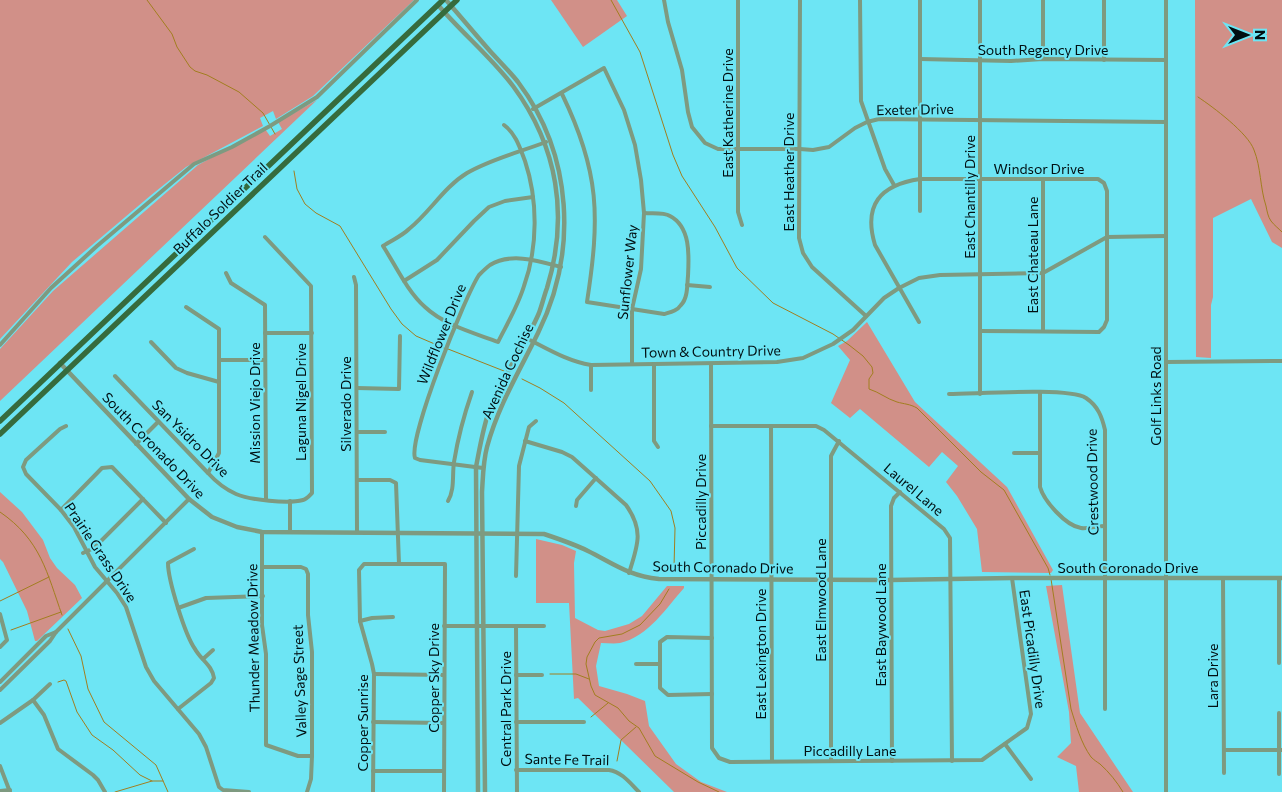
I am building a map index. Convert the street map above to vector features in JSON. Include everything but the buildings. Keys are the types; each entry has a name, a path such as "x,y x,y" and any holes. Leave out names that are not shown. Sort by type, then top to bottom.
{"main road":[{"name":"Buffalo Soldier Trail","path":"0,421 444,0"},
{"name":"Buffalo Soldier Trail","path":"0,434 457,0"}],"street":[{"path":"0,345 51,288 97,246 194,164 270,126 316,96 417,0"},
{"name":"Avenida Cochise","path":"444,0 518,82 535,108 550,140 563,185 565,214 561,267 552,302 496,418 483,468 485,792"},
{"name":"Exeter Drive","path":"664,0 668,22 682,70 692,127 705,143 718,149 813,150 829,147 856,128 867,122 879,119 1166,122"},
{"name":"East Katherine Drive","path":"738,0 738,212 742,225"},
{"name":"East Heather Drive","path":"800,0 799,238 803,254 812,267 866,316"},
{"path":"860,0 861,101 885,169 894,185 884,192 874,207 871,233 875,245 919,322"},
{"path":"920,0 920,210"},
{"name":"East Chantilly Drive","path":"980,0 980,394"},
{"path":"1043,0 1043,59"},
{"path":"1104,0 1104,60"},
{"name":"Golf Links Road","path":"1166,0 1166,792"},
{"name":"Avenida Cochise","path":"438,5 494,64 513,87 529,112 544,143 552,171 559,214 554,265 540,312 490,408 476,467 478,792"},
{"name":"South Regency Drive","path":"920,59 1011,62 1043,59 1166,60"},
{"name":"Sunflower Way","path":"562,94 604,68 624,110 635,145 642,180 644,214 641,269 632,309 632,364"},
{"path":"529,112 562,94 583,141 594,188 595,228 587,302 664,314 676,310 685,300 689,254 686,235 673,217 665,214 644,214"},
{"path":"504,125 512,131 521,152 529,175 533,197 535,229 525,286 498,342 456,326 426,308 415,297 384,246 409,229 466,174 487,164 521,152 550,140"},
{"name":"Windsor Drive","path":"894,185 920,179 1098,179 1104,183 1107,191 1107,237"},
{"name":"East Chateau Lane","path":"1043,180 1043,330"},
{"path":"404,280 437,260 474,220 489,207 505,201 533,197"},
{"name":"Town & Country Drive","path":"526,338 577,363 591,365 777,362 803,358 833,344 853,330 884,298 919,278 940,275 1043,273 1107,237 1166,236"},
{"name":"Laguna Nigel Drive","path":"265,237 311,286 312,493 303,500 290,501"},
{"path":"980,331 1043,330 1098,332 1104,327 1107,320 1107,237"},
{"name":"Wildflower Drive","path":"454,464 420,460 414,458 413,453 425,403 480,273 490,265 501,260 515,258 561,267"},
{"name":"Mission Viejo Drive","path":"226,273 231,282 265,305 266,500"},
{"name":"Silverado Drive","path":"354,277 356,284 357,388 356,532"},
{"path":"687,285 710,287"},
{"path":"186,308 219,329 220,453 208,473"},
{"path":"265,333 312,333"},
{"path":"357,388 400,389 400,336"},
{"path":"151,342 176,368 219,382"},
{"path":"219,360 265,360"},
{"path":"1166,362 1282,361"},
{"name":"South Coronado Drive","path":"60,363 189,499 212,517 237,527 262,532 544,534 566,541 629,573 660,579 1281,578"},
{"path":"654,364 654,441 658,448"},
{"name":"Piccadilly Drive","path":"711,364 712,748 719,758"},
{"path":"591,365 591,390"},
{"name":"San Ysidro Drive","path":"115,376 216,482 249,498 290,501"},
{"path":"448,500 452,494 454,464 460,427 472,392"},
{"path":"1040,392 1040,487 1042,495 1068,521 1080,528 1104,526"},
{"name":"Crestwood Drive","path":"949,394 1073,393 1094,404 1100,413 1105,430 1105,709"},
{"path":"516,576 519,466 529,427 536,421"},
{"path":"136,444 158,422"},
{"name":"Prairie Grass Drive","path":"66,426 60,429 26,460 23,468 26,474 61,510 74,527 85,553 126,607 146,667 154,681 199,734 206,747 219,787 223,790 250,792"},
{"name":"Laurel Lane","path":"711,426 816,426 839,441 944,529 950,538 952,760"},
{"name":"East Lexington Drive","path":"771,426 772,761"},
{"path":"357,432 385,432"},
{"path":"525,441 562,452 572,457 626,505 636,522 638,530 637,548 629,573"},
{"name":"East Elmwood Lane","path":"832,761 831,456 839,441"},
{"path":"1014,453 1040,453"},
{"path":"454,464 483,468"},
{"path":"61,510 102,468 108,466 112,467 166,522"},
{"path":"576,506 577,500 596,478"},
{"path":"357,480 390,480 396,483 399,564"},
{"name":"East Baywood Lane","path":"892,760 891,506 894,498 900,492"},
{"path":"85,553 94,548 143,499"},
{"path":"0,690 189,499"},
{"path":"290,501 290,532"},
{"name":"Thunder Meadow Drive","path":"262,532 262,625 266,654 266,745 298,756 312,756"},
{"path":"178,709 211,683 214,678 213,671 194,649 178,608 168,570 168,563 194,549"},
{"name":"Copper Sunrise","path":"373,792 374,674 360,621 359,570 364,564 399,564"},
{"name":"Copper Sky Drive","path":"399,564 445,564 444,792"},
{"name":"Valley Sage Street","path":"263,567 301,567 306,569 308,574 308,615 312,652 312,756 311,779 307,792"},
{"name":"East Picadilly Drive","path":"982,760 1027,728 1031,714 1012,578"},
{"name":"Lara Drive","path":"1223,578 1224,773"},
{"path":"1279,663 1281,578"},
{"path":"178,608 206,598 263,596"},
{"path":"0,614 7,640 0,647"},
{"path":"360,621 372,618 393,617"},
{"path":"444,626 544,626"},
{"name":"Central Park Drive","path":"516,626 517,792"},
{"path":"0,682 46,636 56,632"},
{"path":"712,638 668,638 660,642 660,688 668,695 712,694"},
{"path":"203,659 213,650"},
{"path":"636,664 660,664"},
{"path":"374,674 444,675"},
{"path":"516,674 542,674"},
{"path":"0,723 33,700 50,684"},
{"path":"33,700 44,715 58,749 93,775 106,792"},
{"path":"1279,713 1279,774"},
{"path":"373,722 444,723"},
{"path":"516,722 584,722"},
{"path":"1005,744 1031,779"},
{"path":"1224,750 1280,750"},
{"name":"Piccadilly Lane","path":"719,758 730,762 982,760"},
{"path":"0,766 10,791 0,791"},
{"name":"Sante Fe Trail","path":"516,770 617,771 639,792"},
{"path":"373,771 443,771"}],"shaded area":[{"path":"0,0 414,0 313,96 276,119 273,111 260,118 263,126 186,167 150,196 72,262 0,339"},
{"path":"551,0 617,0 627,16 583,47"},
{"path":"1195,0 1282,0 1282,248 1272,242 1251,199 1213,218 1211,358 1196,357"},
{"path":"317,100 0,401 0,349 53,291 198,165 265,129 270,136 282,129 278,122"},
{"path":"867,322 915,402 1007,487 1053,570 1051,573 982,572 977,529 946,482 958,466 942,452 929,467 860,409 850,418 831,403 850,360 838,346 847,341"},
{"path":"0,492 22,512 43,540 50,558 57,568 75,585 82,598 37,641 35,641 27,611 0,559"},
{"path":"536,539 562,545 576,551 574,563 575,618 598,630 605,631 629,624 642,616 667,586 684,586 664,612 639,635 620,643 601,643 596,666 599,686 645,701 649,726 676,764 701,782 727,792 674,792 578,698 574,699 569,603 536,603"},
{"path":"1062,585 1080,713 1133,792 1079,792 1076,766 1057,757 1071,743 1069,712 1046,586"}],"waterway":[{"path":"147,0 172,34 177,47 190,67 239,92 263,113 275,134"},
{"path":"611,0 640,52 673,155 682,176 715,227 737,268 773,303 833,334 863,356 872,367 873,373 869,379 869,389 893,401 917,408 981,472 1004,490 1048,568 1050,575"},
{"path":"1198,97 1229,121 1250,143 1258,163 1268,216 1282,232"},
{"path":"294,171 297,189 305,204 316,213 340,226 402,324 416,336 444,348"},
{"path":"448,349 504,371"},
{"path":"522,379 564,403 650,481 671,511 675,528 674,568"},
{"path":"0,512 14,523 34,546 47,571 62,615"},
{"path":"0,601 49,577"},
{"path":"1051,579 1071,709 1077,728 1084,746 1091,757 1107,770 1123,792"},
{"path":"669,589 660,604 640,625 622,634 599,638 595,642 587,657 586,664 591,686 595,695 618,708 629,721 639,728 655,756 698,782 719,792"},
{"path":"11,630 61,612"},
{"path":"68,629 81,656 88,689 104,722 156,765 168,792"},
{"path":"550,674 576,674 589,679"},
{"path":"58,682 66,681 77,712 92,735 113,750 140,775 152,781"},
{"path":"591,717 608,703"},
{"path":"617,761 621,740 636,727"},
{"path":"115,792 152,781 163,781"}]}
